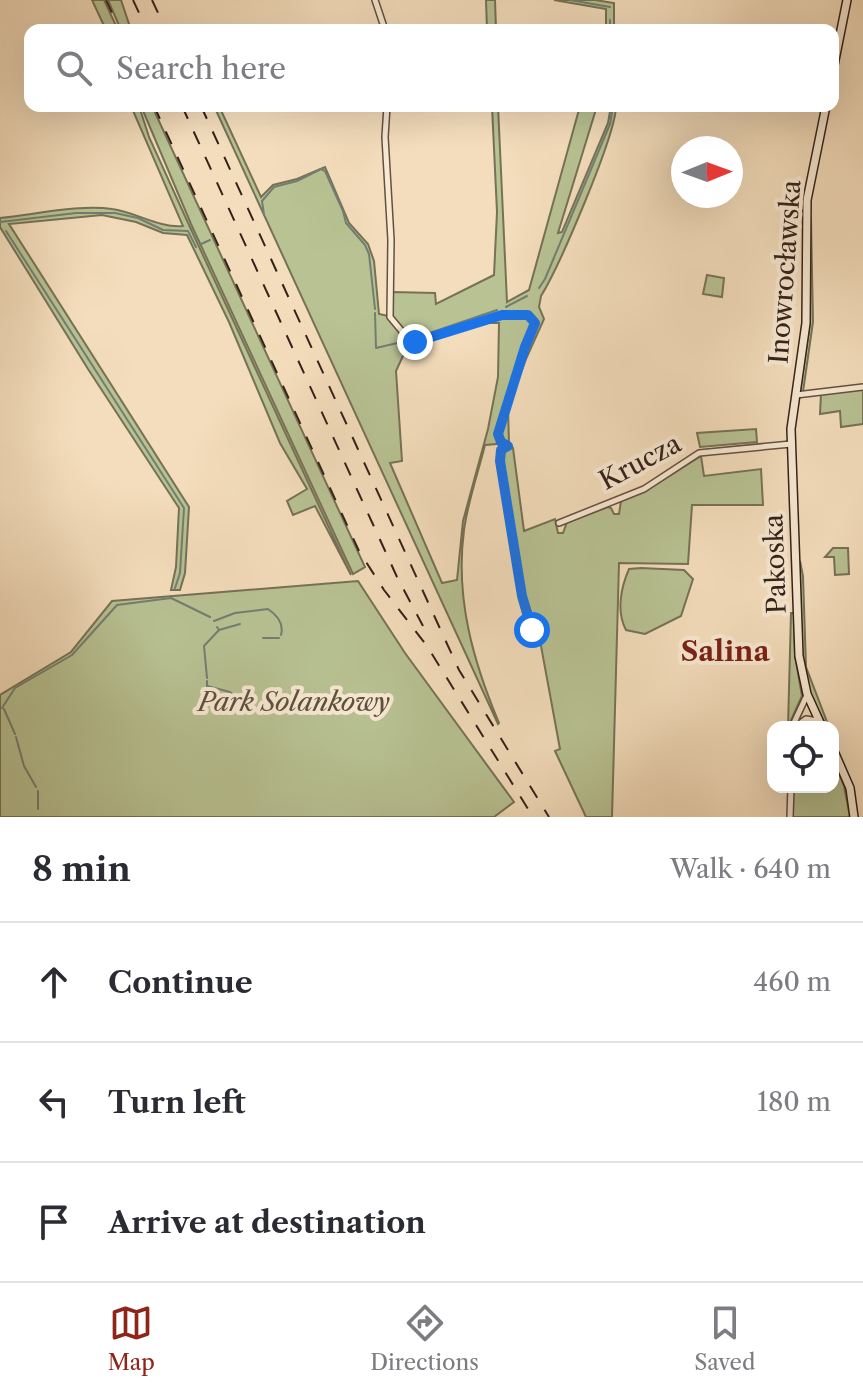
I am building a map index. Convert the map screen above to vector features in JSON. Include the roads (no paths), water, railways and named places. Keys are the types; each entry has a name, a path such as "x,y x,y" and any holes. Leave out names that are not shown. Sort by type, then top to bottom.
{"main road":[{"path":"839,40 847,0"},
{"name":"Inowrocławska","path":"795,395 806,323 807,200 825,112"},
{"name":"Pakoska","path":"795,395 791,444 798,644 807,694 820,721"},
{"path":"839,763 850,788 854,817"}],"street":[{"path":"375,0 383,24"},
{"path":"387,112 385,137 392,270 390,317 410,341 415,342 502,315 528,315 535,323 498,434 501,442 508,446 501,450 500,461 522,596 531,621 531,643"},
{"path":"795,395 863,387"},
{"name":"Krucza","path":"559,523 644,489 699,453 791,444"},
{"path":"796,721 807,694"},
{"path":"790,817 791,793"}],"waterway":[{"path":"570,0 610,7"},
{"path":"539,288 610,124 612,112"},
{"path":"264,215 262,201 274,187 297,181 321,169 325,171 346,223 369,254 375,309"},
{"path":"0,222 76,213 115,213 138,218 163,230 188,231 196,247"},
{"path":"6,231 184,508 180,573 175,588"},
{"path":"201,244 210,240"},
{"path":"506,307 527,296"},
{"path":"412,339 497,310"},
{"path":"375,313 376,348 406,341"},
{"path":"2,708 15,688 72,655 117,605 171,598 210,617"},
{"path":"214,621 235,613 268,609 279,620 281,635"},
{"path":"219,630 240,624"},
{"path":"207,678 204,646 219,630 217,627"},
{"path":"263,638 279,638"},
{"path":"207,681 207,686 230,692 240,701"},
{"path":"4,709 15,734"},
{"path":"16,737 24,766 36,787"},
{"path":"38,791 38,809"}],"railway":[{"path":"106,0 117,24"},
{"path":"133,0 144,24"},
{"path":"152,0 163,24"},
{"path":"157,112 359,551 427,646 533,817"},
{"path":"185,112 397,577 423,626"},
{"path":"204,112 459,670 549,817"}],"district":[{"name":"Salina","path":"725,651"}],"park label":[{"name":"Park Solankowy","path":"294,702"}]}
